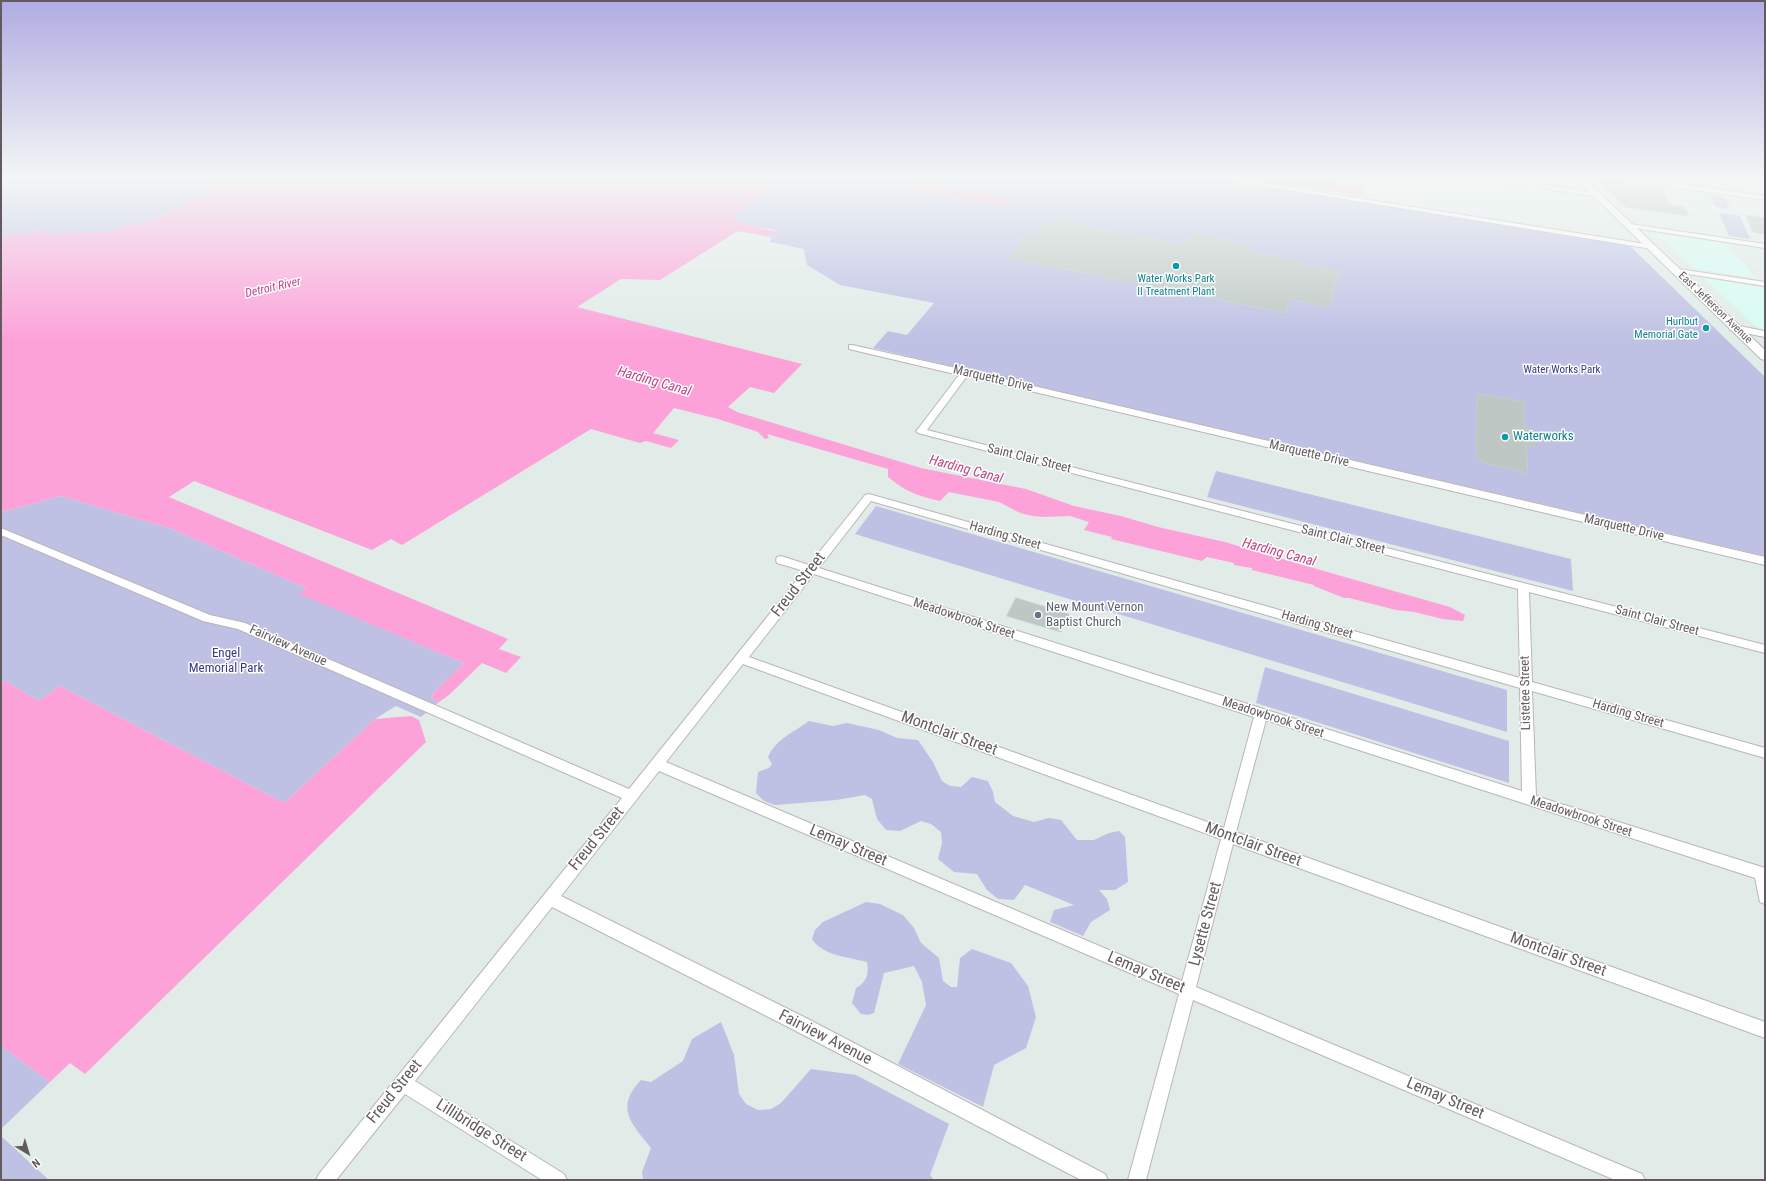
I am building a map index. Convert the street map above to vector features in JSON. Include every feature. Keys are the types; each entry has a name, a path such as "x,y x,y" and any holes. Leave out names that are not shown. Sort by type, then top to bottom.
{"main road":[{"name":"East Jefferson Avenue","path":"1636,232 1734,328 1765,356"}],"street":[{"path":"1558,232 1652,247"},
{"path":"1671,232 1765,246"},
{"path":"1676,270 1765,284"},
{"path":"1734,328 1765,334"},
{"name":"Marquette Drive","path":"852,347 1765,561"},
{"name":"Saint Clair Street","path":"965,373 921,431 1765,649"},
{"name":"Freud Street","path":"325,1180 869,497"},
{"name":"Harding Street","path":"869,497 1765,753"},
{"name":"Fairview Avenue","path":"1,531 207,618 242,626 631,796"},
{"name":"Meadowbrook Street","path":"781,560 1763,874"},
{"name":"Listetee Street","path":"1523,586 1528,800"},
{"name":"Montclair Street","path":"741,659 1765,1030"},
{"name":"Lysette Street","path":"1137,1180 1261,714"},
{"name":"Lemay Street","path":"657,764 1636,1180"},
{"path":"1763,874 1765,897"},
{"name":"Fairview Avenue","path":"550,898 800,1024 1099,1180"},
{"name":"Lillibridge Street","path":"403,1083 558,1180"}],"shaded area":[{"path":"1655,233 1722,243 1745,264 1755,278 1695,269"},
{"path":"1703,278 1765,288 1765,330 1759,329"}],"green space":[{"path":"1,232 31,232 1,235"},
{"path":"43,232 104,232 42,234"},
{"name":"Water Works Park","path":"776,232 1552,232 1628,244 1765,377 1765,556 873,348 888,331 907,335 934,303 840,285 807,265 804,249 770,242 771,237"},
{"path":"1727,232 1747,232 1750,239 1729,236"},
{"path":"1216,471 1571,559 1573,591 1207,497"},
{"name":"Engel Memorial Park","path":"61,496 172,529 306,588 300,594 464,663 437,689 431,698 439,702 421,717 396,706 375,719 284,803 60,686 39,701 5,681 1,682 1,512"},
{"path":"876,506 1507,690 1507,732 855,534"},
{"path":"1265,667 1509,741 1509,783 1256,703"},
{"path":"809,721 833,726 847,723 879,730 897,738 918,740 933,762 942,781 950,786 961,787 972,777 988,781 993,792 995,802 1013,816 1034,822 1049,818 1061,820 1077,840 1094,840 1109,833 1119,831 1125,837 1128,882 1115,890 1099,890 1107,899 1110,910 1091,922 1083,936 1050,922 1054,910 1074,905 1025,885 1014,900 998,899 987,890 977,874 954,872 938,859 942,843 941,832 931,824 921,821 900,831 886,830 877,819 872,799 865,795 836,800 775,805 764,801 756,793 758,772 769,768 772,764 768,757 780,741"},
{"path":"866,902 880,904 903,915 914,928 921,943 939,958 943,981 951,987 957,987 960,958 972,949 1011,963 1028,986 1036,1017 1026,1048 994,1065 983,1107 898,1064 926,1005 922,982 914,966 884,973 874,1013 868,1015 861,1014 852,1003 856,988 865,980 868,970 867,962 836,955 817,945 812,939 815,930 823,922"},
{"path":"721,1022 734,1055 739,1094 746,1104 758,1110 771,1109 781,1103 811,1069 856,1075 949,1124 930,1175 934,1180 643,1180 642,1172 651,1148 632,1123 627,1107 628,1099 641,1080 651,1082 683,1061 692,1039"},
{"path":"1,1046 50,1082 1,1129"},
{"path":"1,1136 49,1180 1,1180"}],"water":[{"path":"32,232 43,232 42,233 736,232 660,280 621,279 577,307 802,364 774,393 750,387 728,407 737,412 921,468 1026,489 1074,506 1225,542 1450,607 1465,615 1463,621 1443,619 1344,598 1314,585 1252,570 1252,568 1234,565 1234,563 1207,557 1202,561 1111,539 1112,537 1084,530 1089,522 1070,516 1033,516 1020,513 999,502 949,492 940,501 932,499 912,493 901,487 888,477 888,469 767,434 769,438 765,439 758,432 718,419 674,408 653,433 679,440 671,448 646,441 640,443 591,429 402,545 391,539 372,550 194,481 169,497 508,639 499,649 521,657 506,673 482,663 449,695 439,702 431,698 437,689 464,663 299,594 306,588 172,529 61,496 1,512 1,235"},
{"path":"744,232 777,232 771,237"},
{"path":"5,681 39,701 60,686 284,803 375,719 411,716 419,720 426,742 85,1074 70,1063 50,1082 1,1046 1,682"}],"building":[{"name":"Water Works Park II Treatment Plant","path":"1039,232 1114,232 1182,245 1184,241 1188,242 1193,233 1225,238 1224,241 1252,246 1249,251 1302,261 1301,264 1339,271 1329,307 1290,299 1286,313 1008,258 1027,235 1036,236"},
{"path":"1754,232 1765,232 1765,234"},
{"name":"Waterworks","path":"1483,394 1524,402 1525,428 1533,430 1535,447 1526,445 1528,473 1483,463 1483,461 1476,459 1477,395 1483,396"},
{"name":"New Mount Vernon Baptist Church","path":"1016,598 1069,614 1061,632 1007,616"}],"place":[{"name":"Water Works Park II Treatment Plant","path":"1176,266"},
{"name":"Hurlbut Memorial Gate","path":"1706,328"},
{"name":"Waterworks","path":"1505,437"},
{"name":"New Mount Vernon Baptist Church","path":"1038,615"}],"water label":[{"name":"Detroit River","path":"273,288"},
{"name":"Harding Canal","path":"654,382"},
{"name":"Harding Canal","path":"966,470"},
{"name":"Harding Canal","path":"1279,553"}]}
